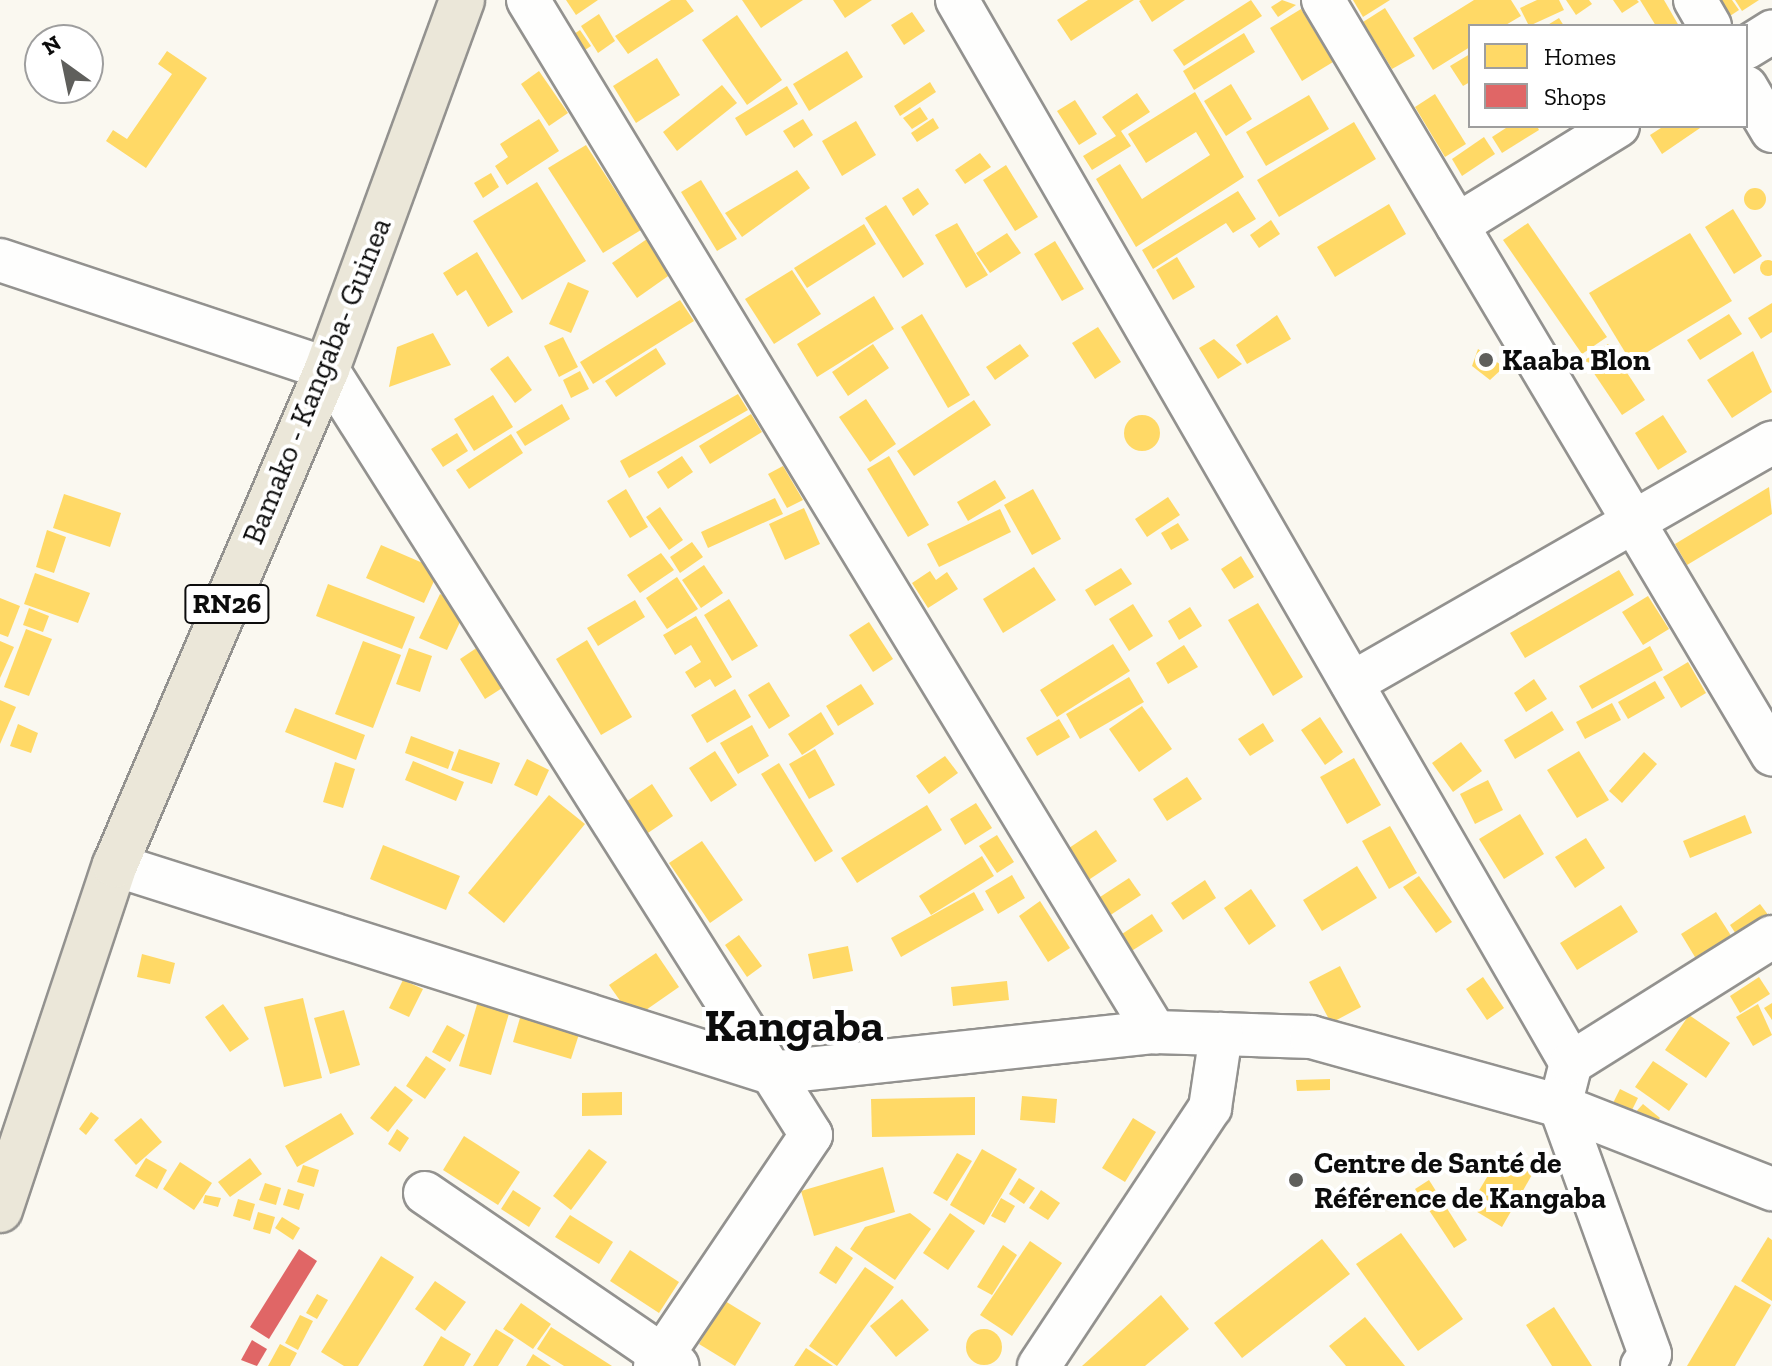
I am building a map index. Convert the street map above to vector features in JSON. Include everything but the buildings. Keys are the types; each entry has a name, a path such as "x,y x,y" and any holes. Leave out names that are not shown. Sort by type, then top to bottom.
{"main road":[{"name":"Bamako - Kangaba- Guinea","path":"0,1210 115,865 327,369 462,0"}],"street":[{"path":"528,0 1155,1032"},
{"path":"957,0 1571,1063"},
{"path":"1323,0 1772,754"},
{"path":"1695,0 1709,24"},
{"path":"1748,47 1772,32"},
{"path":"1748,90 1772,131"},
{"path":"1457,225 1615,128"},
{"path":"0,260 327,369 811,1135 665,1362 425,1193"},
{"path":"1352,683 1772,442"},
{"path":"115,865 771,1073 1155,1032 1311,1037 1560,1106 1772,1189"},
{"path":"1642,1366 1650,1354 1560,1106 1571,1063 1772,937"},
{"path":"1039,1366 1210,1108 1221,1034"}],"place":[{"name":"Kaaba Blon","path":"1486,360"},
{"name":"Centre de Santé de Référence de Kangaba","path":"1296,1180"}],"district":[{"name":"Kangaba","path":"794,1026"}]}
